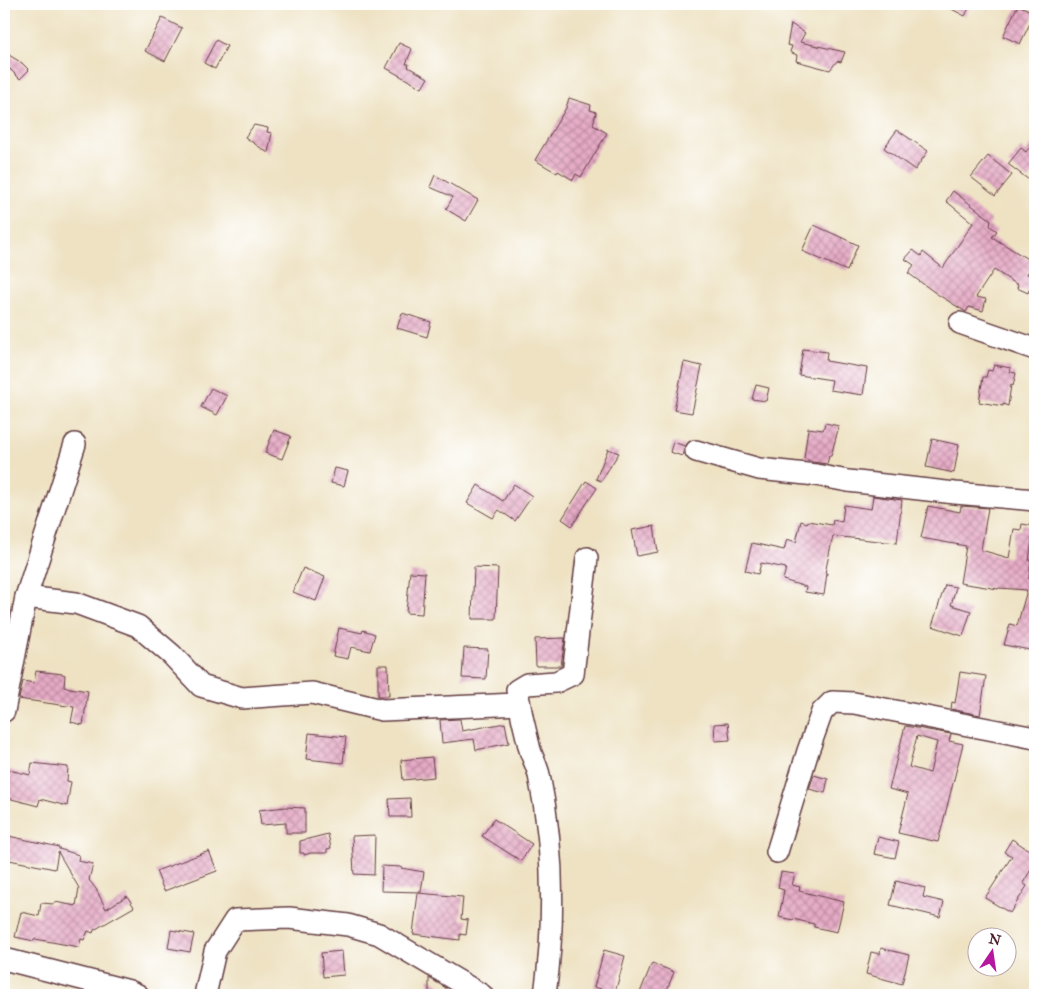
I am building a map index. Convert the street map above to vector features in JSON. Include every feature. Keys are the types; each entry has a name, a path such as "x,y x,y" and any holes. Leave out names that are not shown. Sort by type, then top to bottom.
{"street":[{"path":"960,323 1035,350"},
{"path":"4,710 26,598 75,444"},
{"path":"696,451 759,469 816,475 848,481 1035,500"},
{"path":"545,995 550,954 551,877 548,823 538,772 529,747 517,690 527,684 556,682 573,674 587,558"},
{"path":"26,598 76,604 138,626 172,655 201,686 242,698 312,692 382,710 519,704"},
{"path":"778,852 808,751 822,712 832,702 854,703 1035,738"},
{"path":"205,995 215,951 236,920 289,918 348,925 378,934 482,995"},
{"path":"4,959 129,991 138,995"}],"building":[{"path":"942,4 971,4 965,16"},
{"path":"1018,5 1035,13 1020,44 1003,36"},
{"path":"162,18 182,28 165,61 145,51"},
{"path":"791,24 805,33 800,42 845,52 841,62 837,61 830,70 796,61 797,55 790,52 792,46 787,45"},
{"path":"216,40 227,46 215,69 204,63"},
{"path":"399,43 412,49 406,64 409,64 408,67 428,78 422,88 386,68"},
{"path":"4,52 22,63 29,70 20,79 4,65"},
{"path":"569,98 591,105 590,110 596,112 593,125 607,133 581,177 576,174 573,180 535,160 566,108"},
{"path":"254,125 268,128 267,132 272,133 268,153 245,137"},
{"path":"897,130 928,151 915,170 884,148"},
{"path":"1035,140 1035,172 1029,180 1008,164 1021,148 1026,152"},
{"path":"988,156 1012,175 995,196 971,177"},
{"path":"435,175 478,200 466,221 446,209 453,197 430,187"},
{"path":"953,191 991,220 990,226 997,231 992,237 1034,263 1027,274 1035,276 1032,291 1029,290 1028,293 1017,288 1018,285 994,270 976,297 986,299 983,311 969,307 966,312 908,273 914,265 905,259 913,250 921,256 923,252 943,268 973,223 946,201"},
{"path":"814,225 858,245 847,271 802,251"},
{"path":"402,313 431,322 427,337 397,328"},
{"path":"803,349 827,352 826,361 867,368 863,395 830,390 832,380 799,375"},
{"path":"684,362 702,366 692,413 674,410"},
{"path":"994,365 1011,368 1010,372 1016,373 1013,386 1011,385 1008,406 979,402 983,377 986,377 988,370 992,371"},
{"path":"756,385 769,388 766,401 752,399"},
{"path":"211,388 227,396 217,415 201,407"},
{"path":"825,423 839,426 831,456 829,456 827,464 812,462 804,458 808,428 823,430"},
{"path":"274,430 291,436 282,459 265,453"},
{"path":"932,439 959,445 954,473 926,467"},
{"path":"673,442 685,446 682,456 670,452"},
{"path":"608,449 619,453 601,481 596,479"},
{"path":"335,468 348,471 344,486 331,483"},
{"path":"586,481 597,488 572,526 562,519"},
{"path":"514,484 532,496 515,521 499,510 493,518 467,503 478,485 503,501"},
{"path":"873,496 902,500 897,543 833,536 825,573 827,573 824,595 805,592 806,587 783,580 786,568 761,563 758,574 745,571 752,543 784,550 787,539 796,542 801,521 832,525 833,520 842,522 844,505 871,509"},
{"path":"928,506 960,512 961,506 988,508 981,550 1009,558 1014,529 1021,530 1022,524 1034,526 1029,561 1031,561 1029,579 1032,573 1035,573 1035,651 1004,645 1010,624 1017,626 1027,590 998,589 960,583 966,546 921,538"},
{"path":"654,526 658,552 637,556 632,530"},
{"path":"474,567 498,568 496,619 472,619"},
{"path":"303,568 325,577 316,601 293,592"},
{"path":"410,572 425,573 422,614 406,613"},
{"path":"945,585 956,587 951,605 971,611 963,636 932,626"},
{"path":"339,628 362,633 363,630 375,634 370,651 351,647 348,659 333,656"},
{"path":"565,638 561,666 536,666 535,639"},
{"path":"464,648 488,649 486,679 462,678"},
{"path":"378,665 388,665 389,696 378,696"},
{"path":"36,671 63,674 65,675 64,687 88,691 83,725 71,722 74,707 19,699 23,681 34,683"},
{"path":"960,672 986,676 980,715 951,709 952,702 955,703"},
{"path":"460,719 462,731 505,723 509,743 476,750 474,739 442,743 440,720"},
{"path":"728,723 730,740 715,741 714,724"},
{"path":"905,726 951,734 949,741 963,744 938,842 898,833 908,794 889,789","holes":["917,736 937,742 930,773 909,767"]},
{"path":"309,733 346,737 343,763 306,759"},
{"path":"432,757 434,777 403,780 401,760"},
{"path":"32,763 68,767 67,781 71,782 67,806 40,799 38,806 4,797 5,769 30,775"},
{"path":"814,775 828,779 825,793 809,789"},
{"path":"410,798 411,817 390,817 389,799"},
{"path":"286,807 305,808 305,833 286,833 286,823 261,825 259,810"},
{"path":"494,819 532,844 521,861 482,836"},
{"path":"328,834 331,848 327,849 327,853 304,855 304,853 300,853 300,841"},
{"path":"4,835 59,847 59,849 79,855 78,861 93,864 89,880 106,909 127,896 134,907 94,930 93,933 88,931 84,940 81,939 79,947 15,937 21,912 39,916 41,903 54,904 55,902 76,906 79,888 58,852 55,869 4,859"},
{"path":"375,835 374,875 354,874 352,836"},
{"path":"878,837 899,842 895,858 874,854"},
{"path":"1012,839 1035,854 1035,863 1023,883 1027,886 1010,913 985,898 1012,856 1004,852"},
{"path":"209,851 217,871 164,891 156,871"},
{"path":"382,866 401,867 424,872 421,892 381,891"},
{"path":"781,872 795,874 792,885 800,887 799,891 844,902 837,932 814,927 814,924 779,917 784,890 778,888"},
{"path":"896,881 925,888 923,897 944,902 940,917 890,905"},
{"path":"418,893 463,897 461,919 468,920 466,935 460,934 460,940 413,934"},
{"path":"171,930 194,934 190,952 168,948"},
{"path":"881,948 909,955 902,984 866,974 871,952 880,954"},
{"path":"604,950 625,956 615,993 594,987"},
{"path":"342,951 344,975 323,977 321,953"},
{"path":"652,963 674,972 665,995 639,995"},
{"path":"429,978 446,988 446,995 429,995"}]}
